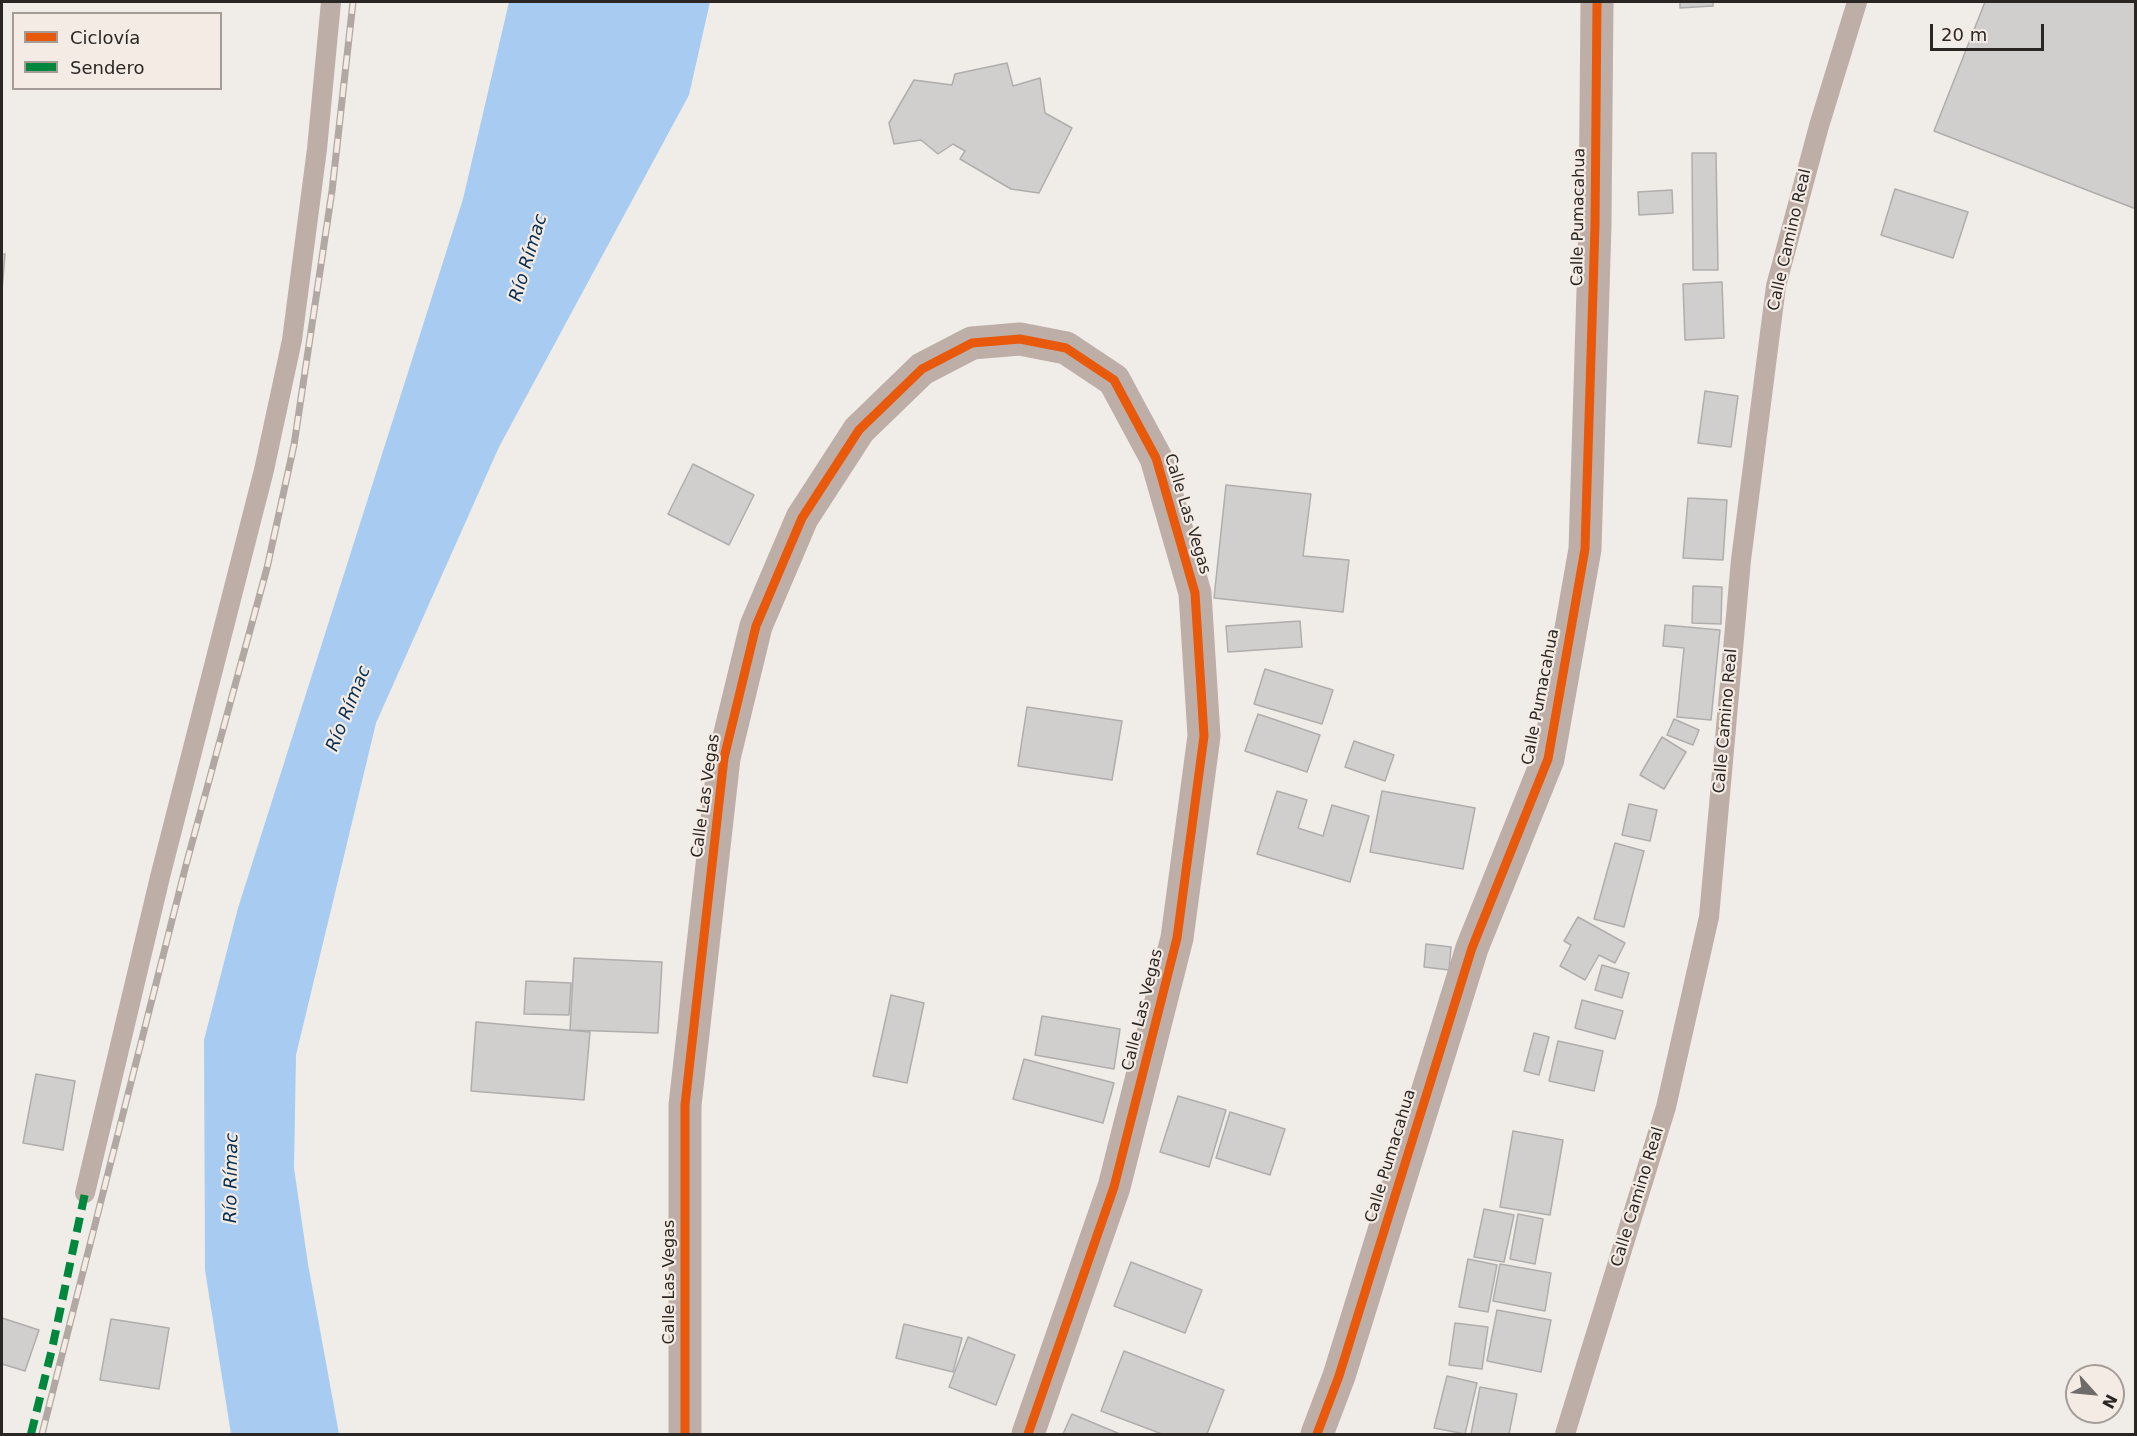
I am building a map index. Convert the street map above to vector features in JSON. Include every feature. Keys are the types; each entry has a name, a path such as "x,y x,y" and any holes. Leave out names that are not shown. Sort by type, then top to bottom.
{"street":[{"name":"Calle Pumacahua","path":"1317,1434 1339,1376 1472,948 1548,759 1584,549 1595,225 1597,2"},
{"name":"Calle Las Vegas","path":"685,1434 685,1105 724,758 756,626 802,518 859,430 922,369 972,343 1020,339 1066,348 1114,380 1156,458 1195,593 1204,736 1177,938 1114,1187 1028,1434"}],"lane":[{"path":"85,1193 160,877 264,470 292,340 317,149 331,2"},
{"name":"Calle Camino Real","path":"1565,1434 1666,1107 1709,916 1741,560 1776,286 1819,126 1857,2"}],"water":[{"name":"Río Rímac","path":"509,2 710,2 689,95 499,447 376,723 296,1055 294,1168 308,1264 339,1434 231,1434 205,1270 204,1040 238,908 463,199"}],"building":[{"path":"1680,2 1713,2 1713,6 1680,8"},
{"path":"1985,2 2136,2 2136,209 1934,131"},
{"path":"1007,63 1013,86 1040,78 1045,113 1072,128 1039,193 1011,189 960,159 965,151 953,144 938,154 921,140 894,144 889,123 914,80 952,85 955,74"},
{"path":"1692,153 1716,153 1718,270 1693,270"},
{"path":"1895,189 1968,212 1953,258 1881,235"},
{"path":"1672,190 1673,213 1639,215 1638,192"},
{"path":"2,254 5,254 2,291"},
{"path":"1722,282 1724,338 1685,340 1683,284"},
{"path":"1705,391 1738,396 1731,447 1698,443"},
{"path":"693,464 754,495 729,545 668,514"},
{"path":"1226,485 1311,494 1303,556 1349,560 1343,612 1214,598"},
{"path":"1688,498 1727,500 1723,560 1683,558"},
{"path":"1693,586 1722,587 1721,624 1692,623"},
{"path":"1300,621 1302,647 1228,652 1226,626"},
{"path":"1665,625 1720,630 1711,720 1677,717 1684,648 1663,646"},
{"path":"1265,669 1333,690 1322,724 1254,704"},
{"path":"1027,707 1122,721 1112,780 1018,766"},
{"path":"1258,714 1320,735 1307,772 1245,751"},
{"path":"1674,719 1699,730 1693,745 1667,735"},
{"path":"1662,737 1686,752 1664,789 1640,775"},
{"path":"1354,741 1394,755 1385,781 1345,767"},
{"path":"1277,791 1307,800 1298,828 1323,836 1332,805 1369,816 1350,882 1257,854"},
{"path":"1382,791 1475,808 1463,869 1370,852"},
{"path":"1629,804 1657,810 1650,841 1622,835"},
{"path":"1615,843 1644,851 1624,927 1594,919"},
{"path":"1578,917 1625,943 1615,963 1599,955 1585,980 1560,966 1571,945 1564,941"},
{"path":"1426,944 1451,947 1449,970 1424,967"},
{"path":"574,958 662,962 658,1033 570,1030"},
{"path":"1602,965 1629,973 1622,998 1595,990"},
{"path":"526,981 571,983 569,1015 524,1014"},
{"path":"891,995 924,1003 907,1083 873,1076"},
{"path":"1582,1000 1623,1011 1615,1039 1575,1028"},
{"path":"1042,1016 1120,1029 1114,1069 1035,1055"},
{"path":"476,1022 590,1032 584,1100 471,1091"},
{"path":"1534,1033 1549,1037 1539,1075 1524,1071"},
{"path":"1558,1041 1603,1051 1594,1091 1549,1081"},
{"path":"1024,1059 1114,1083 1103,1123 1013,1099"},
{"path":"36,1074 75,1081 63,1150 23,1143"},
{"path":"1178,1096 1226,1110 1209,1167 1160,1152"},
{"path":"1230,1112 1285,1129 1270,1175 1216,1158"},
{"path":"1513,1131 1563,1140 1550,1215 1500,1207"},
{"path":"1484,1209 1514,1215 1504,1262 1474,1257"},
{"path":"1518,1214 1543,1219 1535,1264 1510,1259"},
{"path":"1468,1259 1497,1265 1488,1312 1459,1307"},
{"path":"1131,1262 1202,1290 1185,1333 1114,1306"},
{"path":"1500,1264 1551,1273 1545,1311 1493,1301"},
{"path":"1497,1310 1551,1320 1541,1372 1487,1361"},
{"path":"2,1318 39,1330 25,1371 2,1364"},
{"path":"111,1319 169,1328 159,1389 100,1380"},
{"path":"1455,1323 1488,1327 1482,1369 1449,1365"},
{"path":"904,1324 962,1338 953,1372 896,1358"},
{"path":"968,1337 1015,1355 996,1405 949,1387"},
{"path":"1124,1351 1224,1390 1207,1434 1162,1434 1101,1411"},
{"path":"1447,1376 1477,1383 1465,1434 1434,1428"},
{"path":"1480,1387 1517,1394 1509,1434 1471,1434"},
{"path":"1072,1414 1120,1434 1063,1434"}],"railway":[{"path":"42,1434 186,865 267,568 294,445 332,191 353,2"}],"marked path":[{"path":"31,1434 52,1349 85,1193"}],"cycle path":[{"path":"1317,1434 1339,1376 1472,948 1548,759 1585,549 1595,225 1597,2"},
{"path":"685,1434 685,1105 724,758 756,626 802,518 859,430 922,369 972,343 1020,339 1066,348 1114,380 1156,458 1195,593 1204,736 1177,938 1114,1187 1028,1434"}]}
